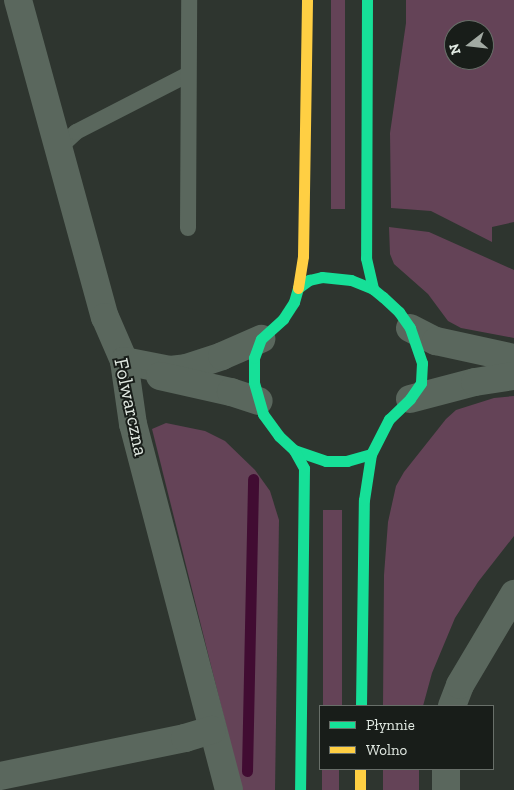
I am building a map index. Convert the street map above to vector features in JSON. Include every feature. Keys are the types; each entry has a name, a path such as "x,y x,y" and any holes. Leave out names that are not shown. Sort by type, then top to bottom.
{"main road":[{"path":"300,790 304,468 294,450 270,425 258,401 253,372 260,339 283,319 294,302 302,272 304,246 307,0"},
{"path":"366,0 366,258 373,289"},
{"path":"298,288 310,280 330,278 351,280 373,289 399,312 410,328 422,362 421,383 410,399 389,418 372,454 364,500 361,705"},
{"path":"294,450 326,461 347,461 372,454"},
{"path":"360,770 360,790"}],"street":[{"name":"Folwarczna","path":"18,0 105,317 124,361 133,424 229,790"},
{"path":"410,328 436,341 514,358"},
{"path":"124,361 170,370 186,368 222,356 260,339"},
{"path":"124,361 150,374 222,390 258,401"},
{"path":"410,399 475,382 514,376"},
{"path":"452,705 460,685 514,594"},
{"path":"0,776 185,738 212,730"},
{"path":"446,770 446,790"}],"lane":[{"path":"188,228 187,75 189,0"},
{"path":"58,149 76,132 187,75"}],"shaded area":[{"path":"331,0 345,0 345,209 331,209"},
{"path":"406,0 514,0 514,222 492,227 492,242 431,211 391,208 390,133 406,23"},
{"path":"389,227 429,232 514,270 514,338 461,328 448,321 428,294 394,264 390,254"},
{"path":"514,396 514,536 478,582 455,618 432,673 423,705 383,705 384,575 388,522 396,486 404,472 446,419 456,410 494,398"},
{"path":"166,423 205,431 225,441 255,470 270,491 279,520 275,790 242,790 152,429"},
{"path":"323,510 342,510 342,705 323,705"},
{"path":"322,770 339,770 339,790 322,790"},
{"path":"383,770 419,770 419,790 383,790"}],"waterway":[{"path":"247,771 253,479"}],"traffic: fast":[{"path":"367,0 366,258 373,289"},
{"path":"322,277 351,280 373,289 383,297 399,312 410,328 422,363 421,383 410,399 389,419 371,454 347,461 326,461 294,450 279,436 263,414 254,382 254,358 261,339 283,319 294,302 298,288 309,280 322,277"},
{"path":"294,450 304,468 300,790"},
{"path":"361,705 364,500 371,454"}],"traffic: slow":[{"path":"298,288 303,256 307,0"},
{"path":"360,770 360,790"}]}
